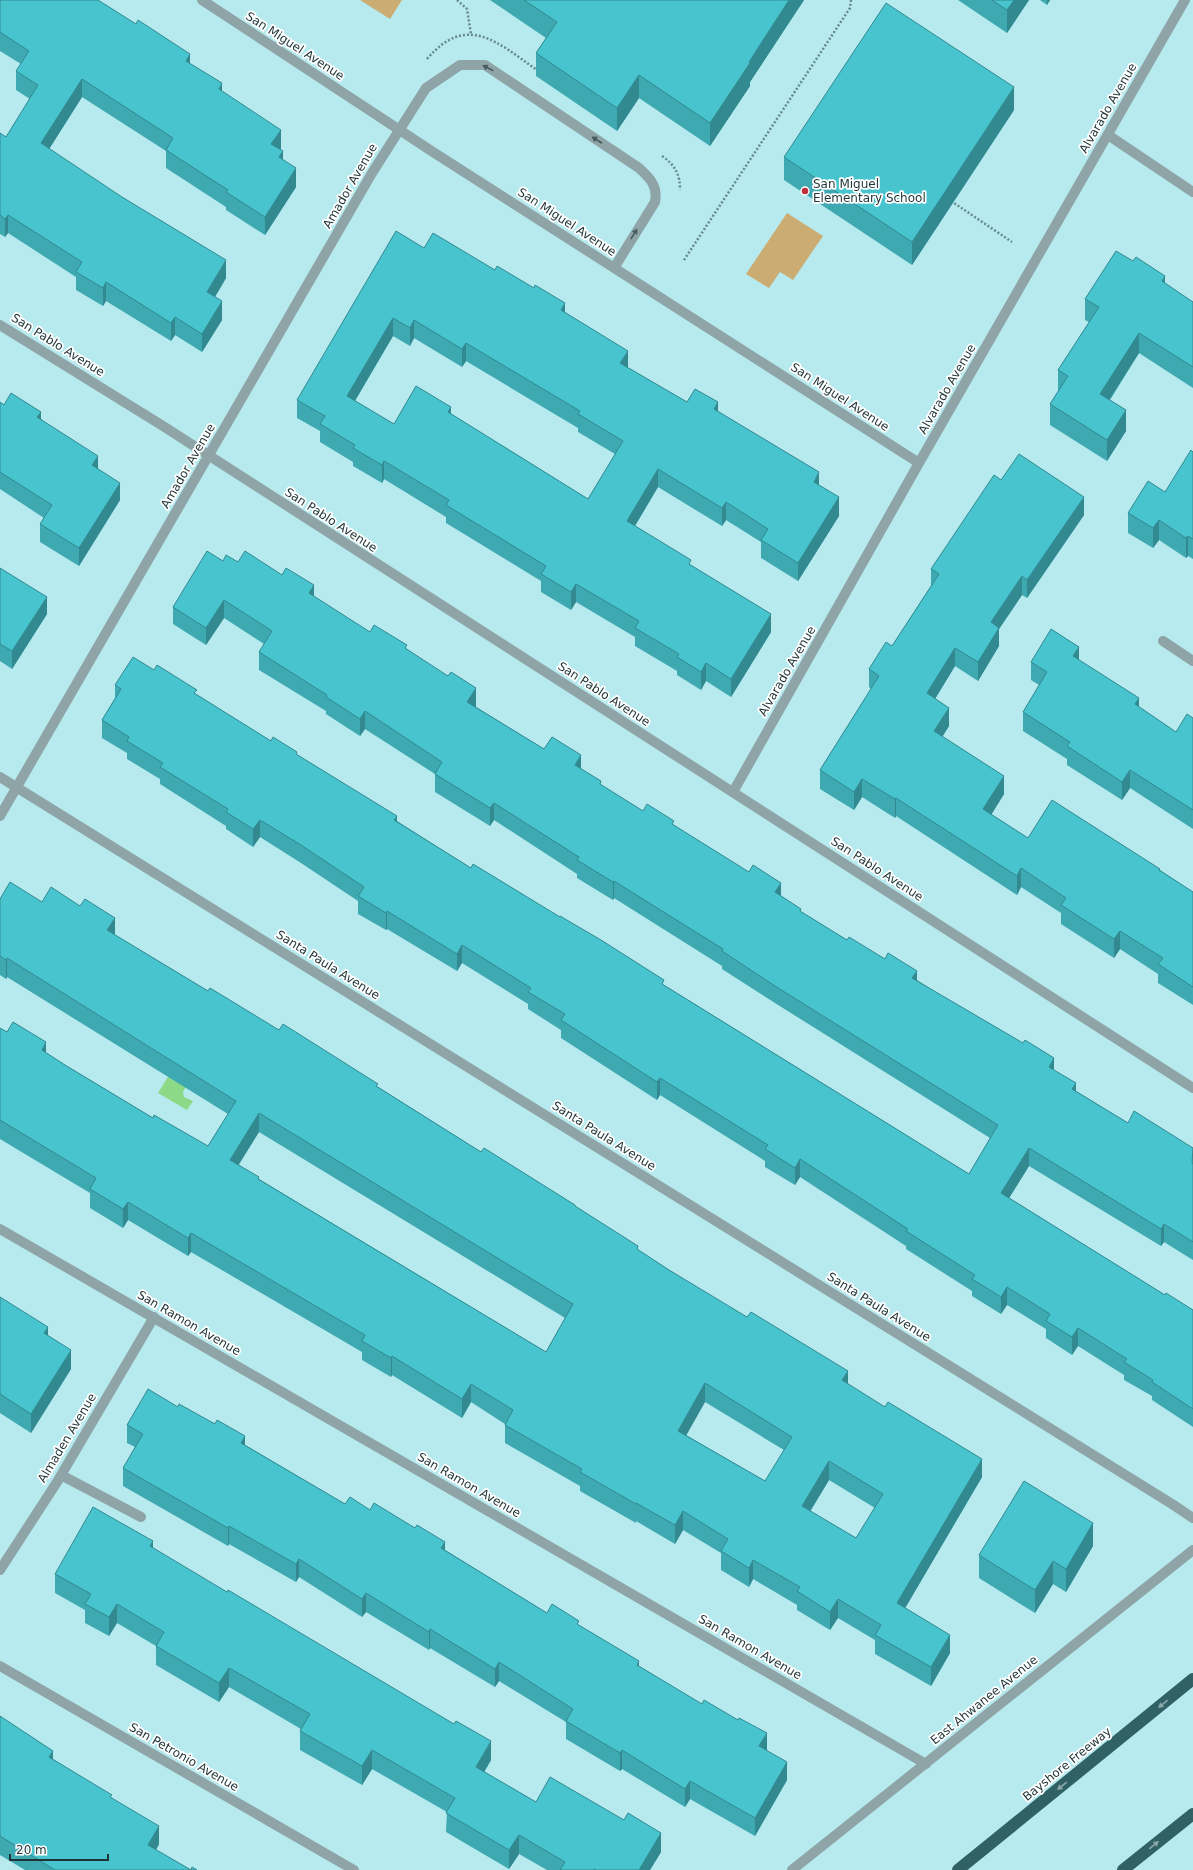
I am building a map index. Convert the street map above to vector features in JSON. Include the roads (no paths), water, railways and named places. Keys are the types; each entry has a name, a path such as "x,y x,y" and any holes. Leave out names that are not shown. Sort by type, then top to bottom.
{"highway":[{"name":"Bayshore Freeway","path":"958,1870 1193,1679"},
{"path":"1123,1870 1193,1814"}],"street":[{"name":"San Miguel Avenue","path":"202,0 399,130 919,463"},
{"name":"Alvarado Avenue","path":"733,792 919,463 1185,0"},
{"name":"Amador Avenue","path":"0,816 208,456 399,130 426,88 460,65 485,65 639,168 653,181 657,194 655,202 614,268"},
{"path":"1108,135 1193,192"},
{"name":"San Pablo Avenue","path":"0,325 208,456 1193,1088"},
{"path":"1163,641 1193,661"},
{"name":"Santa Paula Avenue","path":"0,777 1152,1491 1193,1518"},
{"name":"San Ramon Avenue","path":"0,1229 926,1764"},
{"name":"Almaden Avenue","path":"0,1570 61,1475 154,1317"},
{"path":"61,1475 141,1517"},
{"name":"East Ahwanee Avenue","path":"792,1870 1193,1550"},
{"name":"San Petronio Avenue","path":"0,1666 354,1870"}],"place":[{"name":"San Miguel Elementary School","path":"805,191"}]}
